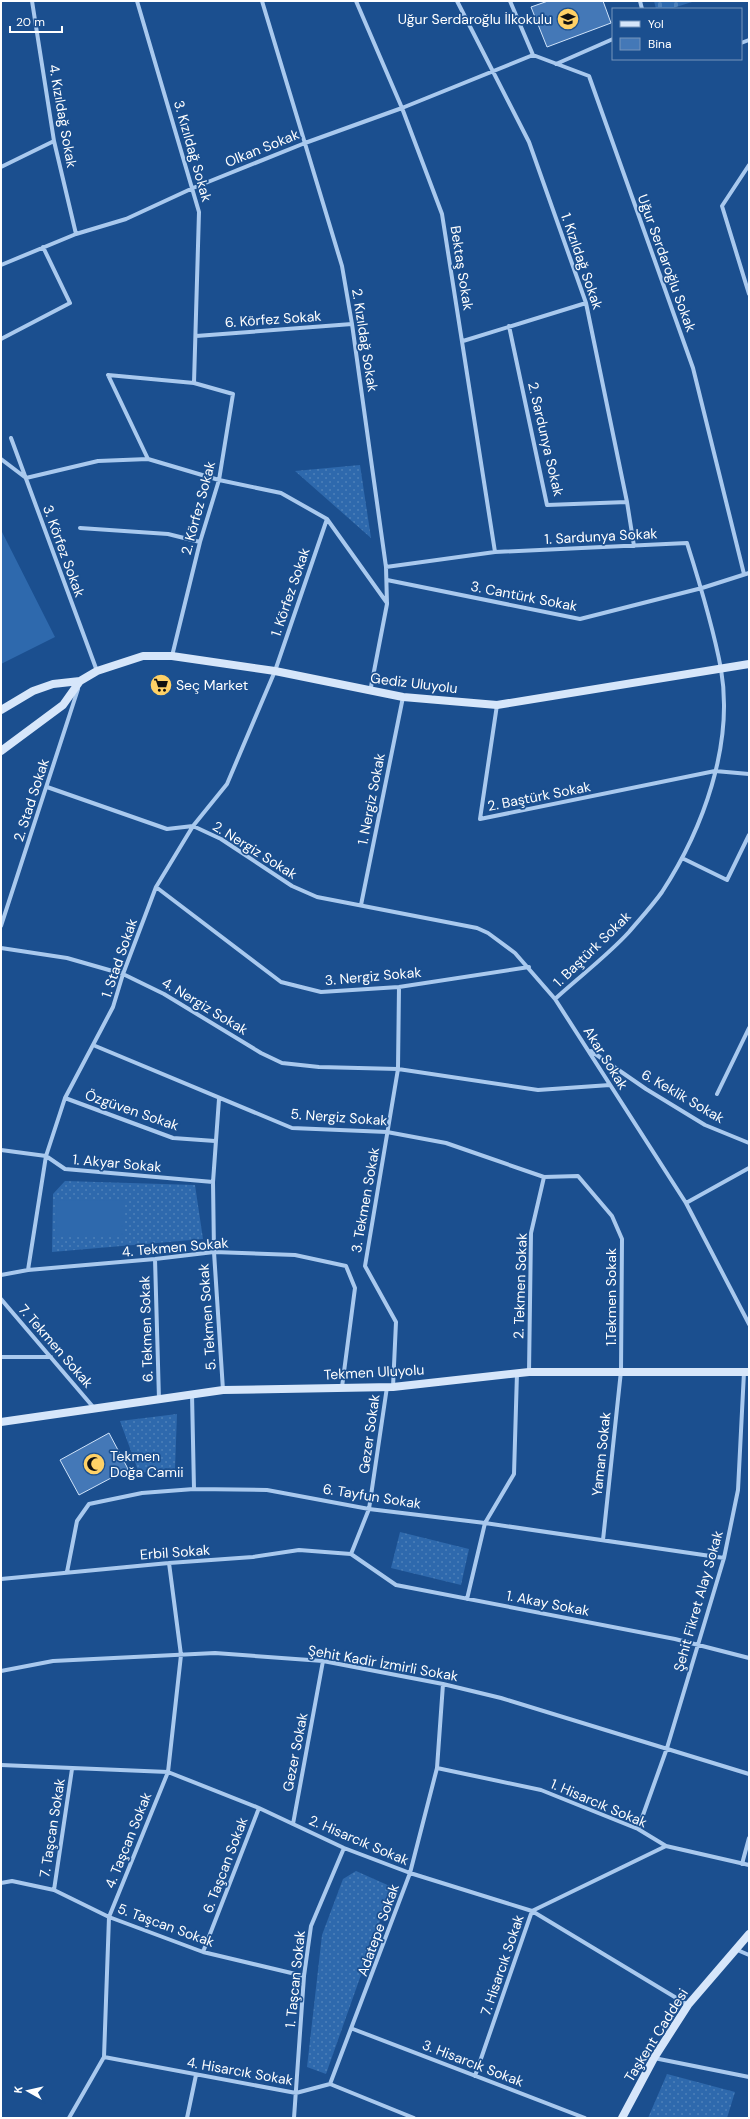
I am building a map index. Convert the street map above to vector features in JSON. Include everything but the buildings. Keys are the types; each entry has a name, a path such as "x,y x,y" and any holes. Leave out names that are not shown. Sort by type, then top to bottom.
{"street":[{"name":"4. Kızıldağ Sokak","path":"32,1 54,141 76,234"},
{"name":"3. Kızıldağ Sokak","path":"137,1 199,212 194,383"},
{"name":"2. Kızıldağ Sokak","path":"262,1 342,266 352,324 387,580 387,604 370,692"},
{"name":"Bektaş Sokak","path":"356,1 402,108 442,214 463,340 495,552"},
{"name":"1. Kızıldağ Sokak","path":"457,1 529,142 586,303 627,502 634,546"},
{"path":"510,1 533,55"},
{"path":"555,64 612,39"},
{"name":"Olkan Sokak","path":"1,265 76,234 126,218 193,188 305,143 402,108 533,55"},
{"name":"Uğur Serdaroğlu Sokak","path":"533,55 590,76 694,368 747,573"},
{"path":"1,167 54,141"},
{"path":"749,165 722,206 749,294"},
{"path":"1,339 70,303 43,247"},
{"path":"463,340 586,303"},
{"name":"6. Körfez Sokak","path":"196,336 352,324"},
{"name":"2. Sardunya Sokak","path":"510,326 547,505 627,502"},
{"name":"2. Körfez Sokak","path":"148,459 108,375 194,383 233,394 220,480 200,542 172,656"},
{"name":"3. Körfez Sokak","path":"11,438 97,671"},
{"path":"1,459 26,478 98,461 148,459 220,480 281,493 327,519 387,604"},
{"name":"1. Körfez Sokak","path":"275,671 327,519"},
{"path":"80,528 168,534 200,542"},
{"name":"1. Sardunya Sokak","path":"386,567 495,552 687,543 702,588 721,669"},
{"name":"3. Cantürk Sokak","path":"387,580 580,619 702,588 747,573"},
{"name":"Gediz Uluyolu","path":"1,710 33,691 54,684 80,680 97,671 142,656 172,656 275,671 370,692 403,697 497,705 749,664"},
{"name":"1. Baştürk Sokak","path":"555,999 627,933 661,893 682,858 706,802 715,771 722,735 723,702 721,669"},
{"name":"1. Stad Sokak","path":"28,1270 46,1156 65,1098 114,1007 123,974 156,887 193,826 227,784 275,671"},
{"name":"Gediz Uluyolu","path":"1,751 63,705 80,680"},
{"name":"2. Stad Sokak","path":"1,926 47,787 80,680"},
{"name":"1. Nergiz Sokak","path":"361,905 403,697"},
{"name":"2. Baştürk Sokak","path":"497,705 480,819 715,771"},
{"path":"715,771 749,774"},
{"name":"2. Nergiz Sokak","path":"47,787 168,829 193,826 221,838 292,886 317,897 361,905"},
{"path":"682,858 727,880 749,835"},
{"name":"3. Nergiz Sokak","path":"156,887 281,982 321,992 399,987 529,967"},
{"name":"Akar Sokak","path":"361,905 477,928 500,942 529,967 555,999 686,1203 749,1324"},
{"name":"4. Nergiz Sokak","path":"1,948 67,958 123,974 164,994 261,1053 282,1063 319,1067 398,1069 538,1090 610,1085"},
{"name":"3. Tekmen Sokak","path":"390,1386 396,1322 365,1266 398,1069 399,987"},
{"path":"717,1094 749,1028"},
{"name":"5. Nergiz Sokak","path":"93,1045 219,1099 292,1128 387,1132 446,1143 544,1177"},
{"name":"6. Keklik Sokak","path":"588,1049 646,1089 705,1125 749,1143"},
{"name":"Özgüven Sokak","path":"65,1098 173,1138 215,1141"},
{"name":"5. Tekmen Sokak","path":"219,1099 213,1182 214,1252 223,1390"},
{"name":"1. Akyar Sokak","path":"1,1150 46,1156 65,1169 213,1182"},
{"path":"686,1203 749,1168"},
{"name":"1.Tekmen Sokak","path":"544,1177 578,1176 612,1216 622,1239 622,1371"},
{"name":"2. Tekmen Sokak","path":"529,1372 532,1233 544,1177"},
{"name":"4. Tekmen Sokak","path":"1,1275 28,1270 155,1259 214,1252 295,1255 346,1266 355,1288 342,1387"},
{"name":"6. Tekmen Sokak","path":"155,1259 159,1399"},
{"name":"7. Tekmen Sokak","path":"1,1299 94,1408"},
{"path":"1,1356 51,1357"},
{"name":"Yaman Sokak","path":"603,1540 622,1371"},
{"name":"Tekmen Uluyolu","path":"1,1422 223,1390 390,1386 529,1372 747,1372"},
{"name":"Şehit Fikret Alay Sokak","path":"638,1829 667,1748 724,1558 738,1490 747,1372"},
{"path":"467,1599 485,1523 514,1474 517,1373"},
{"name":"Gezer Sokak","path":"351,1554 369,1509 390,1386"},
{"path":"192,1394 194,1489"},
{"name":"6. Tayfun Sokak","path":"67,1572 77,1521 89,1504 142,1493 194,1489 267,1490 369,1509 485,1523 724,1558"},
{"name":"Erbil Sokak","path":"1,1579 170,1562 253,1557 300,1550 351,1554"},
{"name":"1. Akay Sokak","path":"351,1554 396,1585 675,1639 749,1658"},
{"name":"4. Taşcan Sokak","path":"69,2118 104,2057 109,1917 168,1772 181,1655 170,1562"},
{"name":"Şehit Kadir İzmirli Sokak","path":"1,1671 53,1661 215,1653 323,1661 443,1684 501,1698 749,1774"},
{"name":"Gezer Sokak","path":"293,1824 323,1661"},
{"name":"Adatepe Sokak","path":"330,2084 353,2029 410,1873 437,1768 443,1684"},
{"name":"2. Hisarcık Sokak","path":"1,1765 168,1772 259,1808 344,1848 410,1873 532,1911 688,2005"},
{"name":"1. Hisarcık Sokak","path":"437,1768 541,1790 638,1829 666,1846 749,1866"},
{"name":"7. Taşcan Sokak","path":"54,1890 72,1769"},
{"name":"6. Taşcan Sokak","path":"203,1952 259,1808"},
{"path":"742,1864 749,1838"},
{"name":"7. Hisarcık Sokak","path":"475,2076 532,1911 666,1846"},
{"name":"1. Taşcan Sokak","path":"294,2118 304,1976 311,1926 344,1848"},
{"name":"5. Taşcan Sokak","path":"1,1883 12,1881 54,1890 109,1917 203,1952 304,1976"},
{"name":"Taşkent Caddesi","path":"622,2118 654,2058 688,2005 734,1949 749,1934"},
{"path":"734,1949 749,1955"},
{"name":"3. Hisarcık Sokak","path":"353,2029 585,2118"},
{"name":"4. Hisarcık Sokak","path":"104,2057 296,2093 330,2084"},
{"path":"654,2058 749,2077"},
{"path":"187,2118 196,2075"},
{"path":"330,2084 414,2118"}],"green space":[{"path":"654,1 695,1 673,8 656,8"},
{"path":"360,465 371,538 295,471"},
{"path":"1,530 55,637 1,664"},
{"path":"65,1181 195,1185 203,1239 52,1252 53,1194"},
{"path":"57,1200 125,1201 125,1236 56,1236"},
{"path":"177,1414 175,1469 139,1473 120,1421"},
{"path":"400,1532 469,1549 461,1585 391,1568"},
{"path":"356,1871 392,1887 326,2074 307,2067 322,1935 343,1879"},
{"path":"667,2074 735,2092 727,2118 648,2118"}],"place":[{"name":"Uğur Serdaroğlu İlkokulu","path":"568,19"},
{"name":"Seç Market","path":"161,685"},
{"name":"Tekmen Doğa Camii","path":"94,1464"}]}
